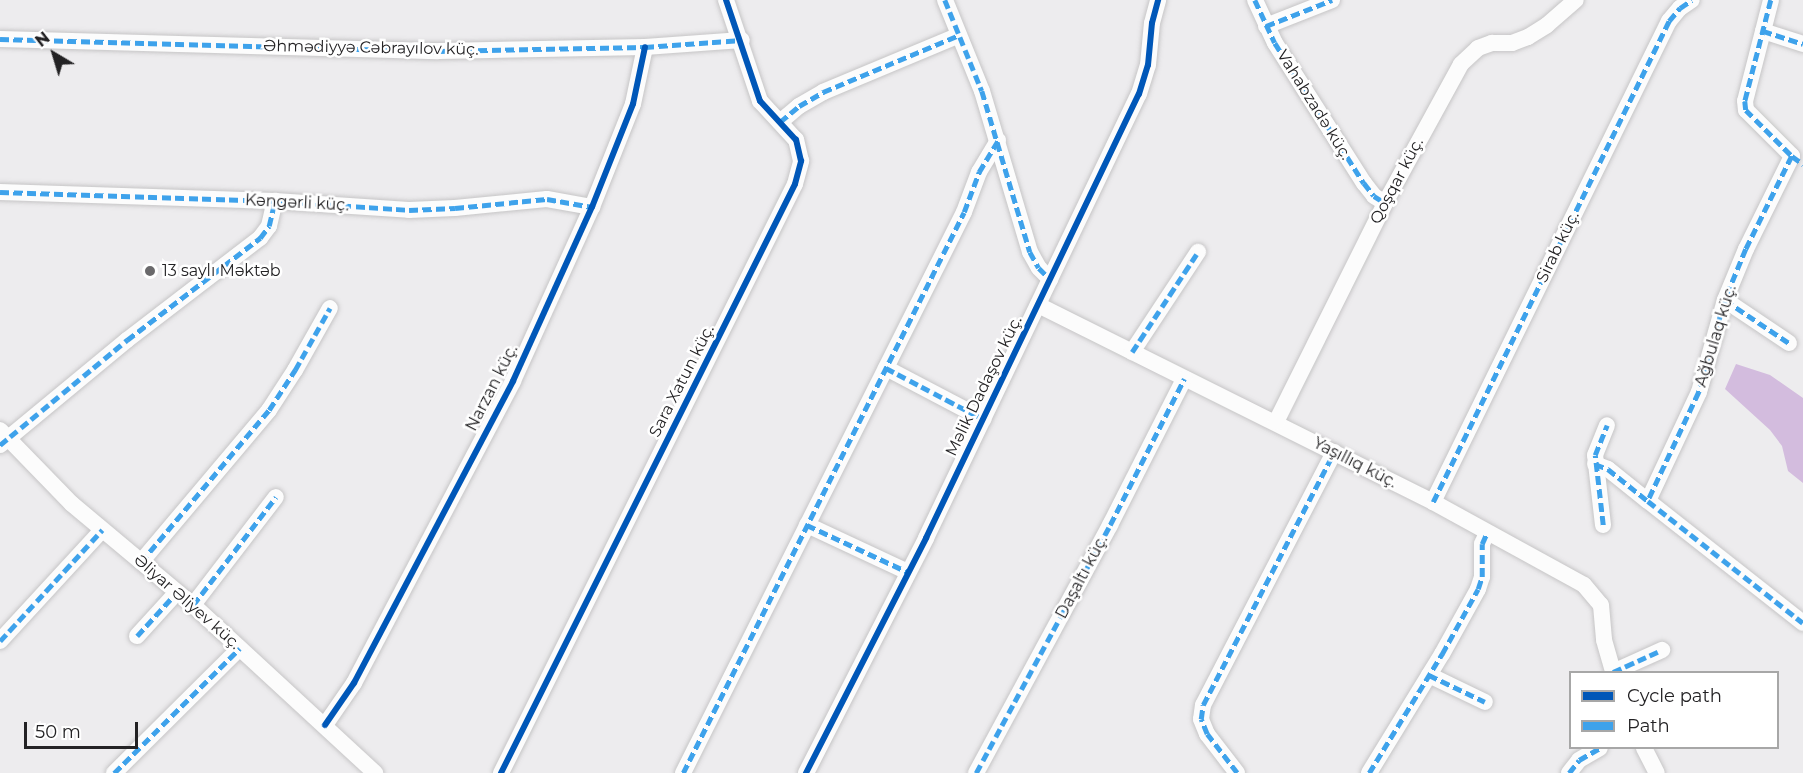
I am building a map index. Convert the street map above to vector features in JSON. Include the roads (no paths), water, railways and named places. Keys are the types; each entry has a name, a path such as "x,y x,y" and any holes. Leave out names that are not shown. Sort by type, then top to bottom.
{"street":[{"name":"Sara Xatun küç.","path":"501,773 795,183 801,161 796,141 760,101 742,40 726,0"},
{"name":"Məlik Dadaşov küç.","path":"806,773 983,420 1139,94 1148,65 1152,23 1158,0"},
{"name":"Vahabzadə küç.","path":"1255,0 1266,26 1364,183 1374,196 1385,203"},
{"path":"1266,26 1332,0"},
{"name":"Qoşqar küç.","path":"1276,422 1385,203 1461,64 1469,55 1492,43 1512,44 1528,37 1547,25 1576,0"},
{"name":"Sirab küç.","path":"1433,502 1669,21 1680,8 1692,0"},
{"name":"Ağbulaq küç.","path":"1648,501 1699,392 1725,300 1746,249 1798,160 1746,110 1745,101 1771,0"},
{"path":"947,2 998,140 1030,252 1039,268 1050,279"},
{"path":"1763,31 1803,44"},
{"path":"780,122 799,106 823,92 959,35"},
{"name":"Əhmədiyyə Cəbrayılov küç.","path":"0,39 438,51 645,47 742,40"},
{"name":"Narzan küç.","path":"325,725 354,683 513,381 592,207 633,104 645,47"},
{"path":"683,773 964,212 978,172 998,140"},
{"name":"Kəngərli küç.","path":"0,192 275,201 409,210 547,199 592,207"},
{"path":"3,438 260,238 269,226 275,201"},
{"path":"1132,352 1198,252"},
{"path":"1725,300 1789,343"},
{"name":"Yaşıllıq küç.","path":"1038,305 1433,502 1584,585 1601,605 1604,640 1613,671"},
{"path":"141,562 263,418 295,370 330,308"},
{"path":"886,368 983,420"},
{"name":"Daşaltı küç.","path":"976,773 1110,525 1184,379"},
{"path":"1603,525 1594,455 1607,424"},
{"name":"Əliyar Əliyev küç.","path":"3,438 72,504 193,605 375,773"},
{"path":"1238,773 1207,734 1201,719 1203,705 1334,452"},
{"path":"1595,464 1608,469 1803,622"},
{"path":"193,605 276,497"},
{"path":"807,525 908,572"},
{"path":"0,641 102,530"},
{"path":"1369,773 1478,589 1482,577 1482,544 1487,533"},
{"path":"137,636 177,592"},
{"path":"114,773 240,648"},
{"path":"1615,671 1662,650"},
{"path":"1429,675 1485,702"},
{"path":"1569,773 1579,760 1597,749"},
{"path":"1645,749 1657,773"}],"place":[{"name":"13 saylı Məktəb","path":"150,271"}]}
